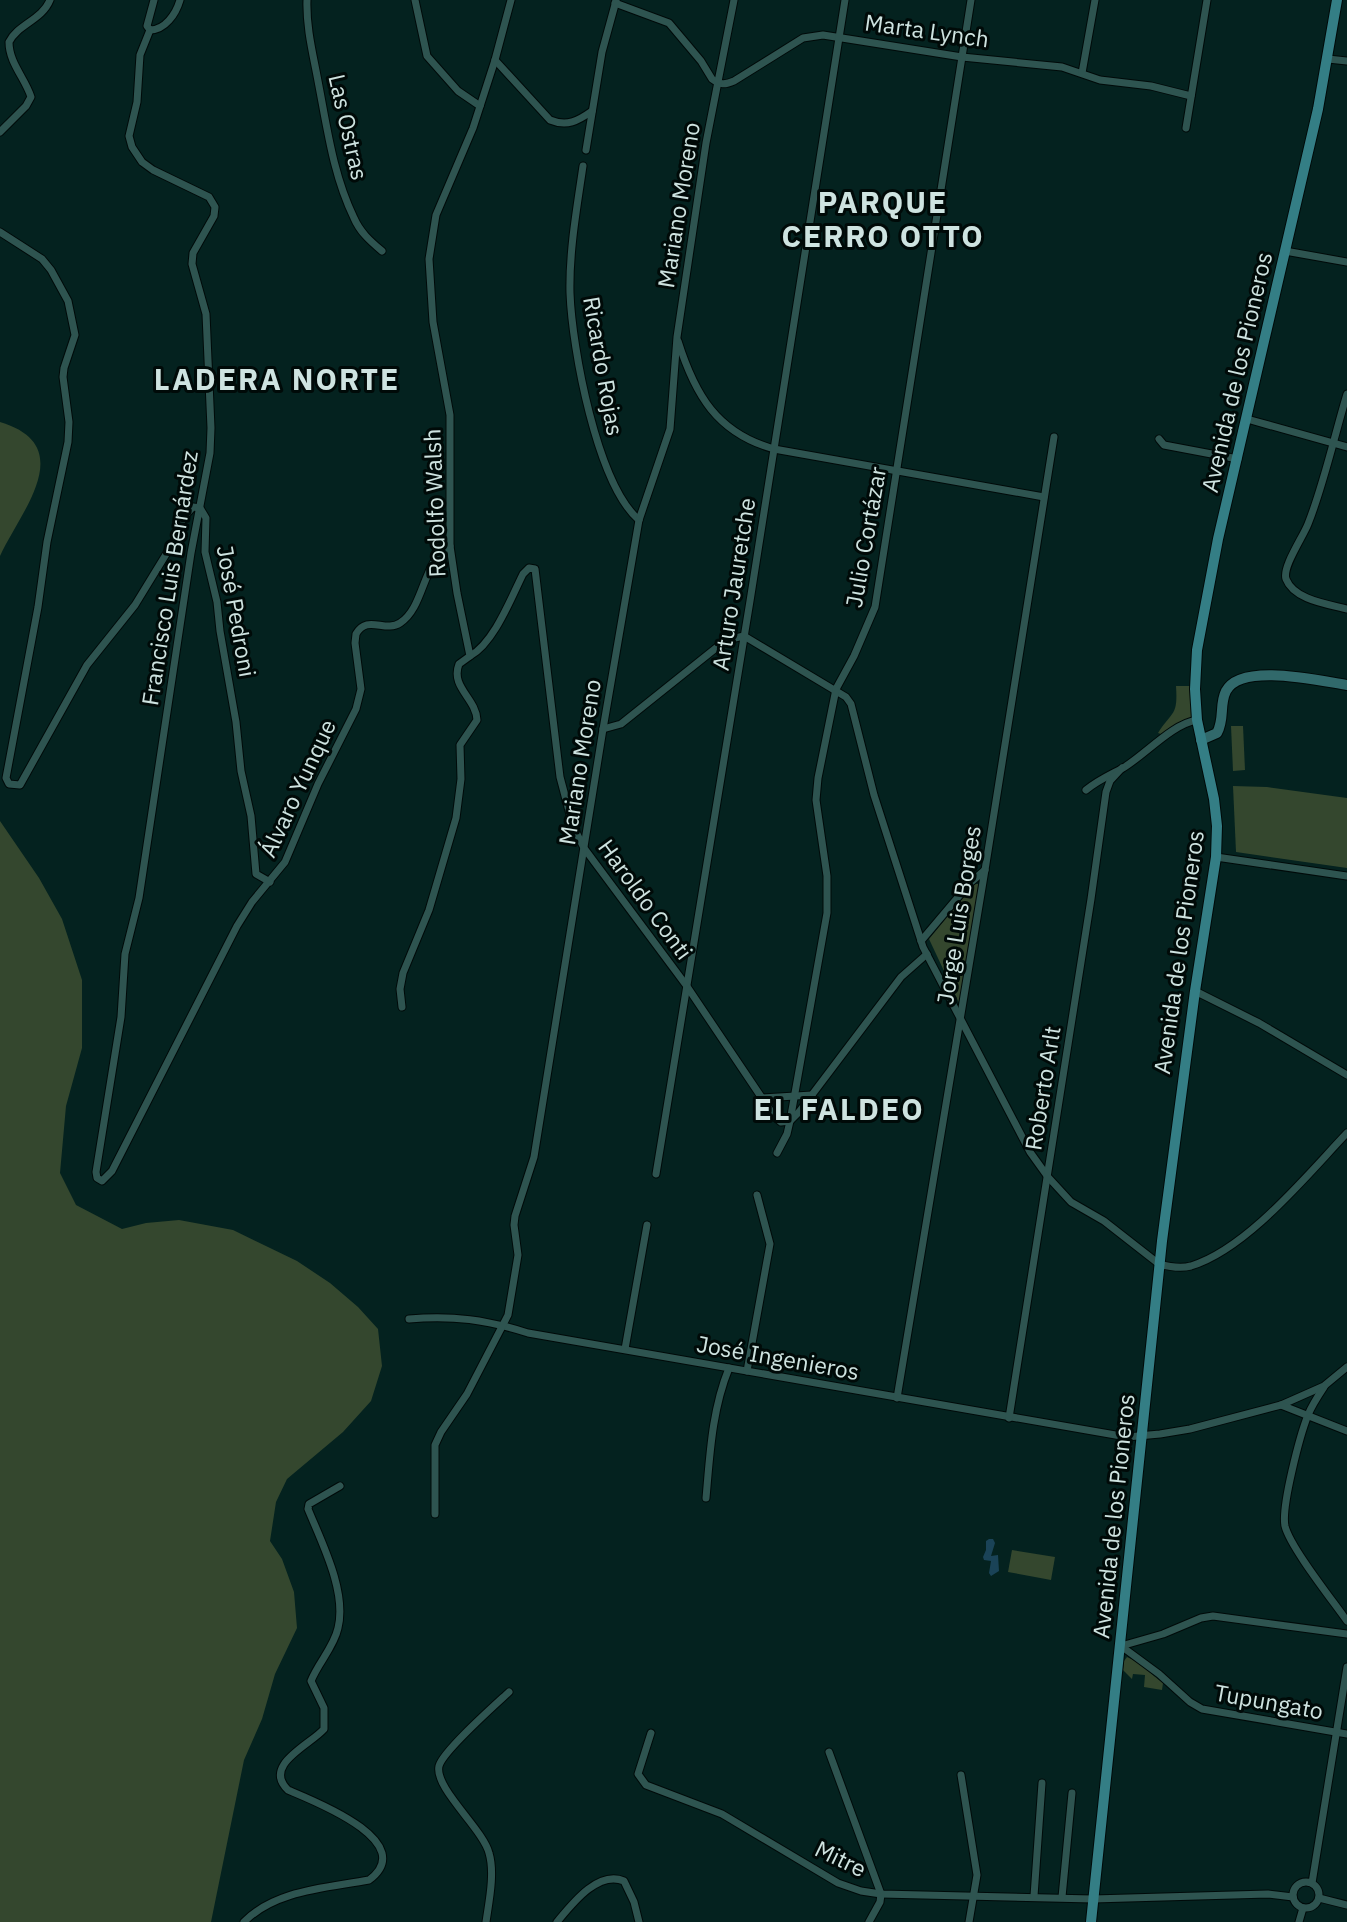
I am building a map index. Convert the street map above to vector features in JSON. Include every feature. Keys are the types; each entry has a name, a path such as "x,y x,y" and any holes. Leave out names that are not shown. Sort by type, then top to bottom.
{"main road":[{"name":"Avenida de los Pioneros","path":"1091,1922 1159,1264 1216,857 1214,799 1197,720 1197,650 1207,591 1328,59 1337,0"},
{"path":"1201,740 1217,733 1223,721 1223,698 1227,688 1236,680 1266,675 1347,685"}],"street":[{"path":"0,132 26,106 31,97 15,66 9,42 19,30 44,11 50,0"},
{"path":"154,0 147,26 150,30 161,28 174,15 180,0"},
{"name":"Las Ostras","path":"307,0 312,47 338,175 364,236 382,251"},
{"path":"415,0 426,55 458,91 480,106"},
{"name":"Rodolfo Walsh","path":"470,656 450,546 450,415 433,322 429,259 436,215 480,106 511,0"},
{"name":"Mariano Moreno","path":"435,1514 435,1445 467,1394 508,1315 518,1255 513,1225 534,1157 639,520 670,429 677,337 706,143 734,0"},
{"name":"Arturo Jauretche","path":"656,1174 845,0"},
{"name":"Julio Cortázar","path":"777,1153 787,1134 790,1121 827,913 827,877 816,800 835,689 854,656 875,607 971,0"},
{"path":"1082,73 1095,0"},
{"path":"1186,128 1207,0"},
{"path":"586,150 602,52 616,1 669,23 718,84"},
{"name":"Francisco Luis Bernárdez","path":"102,1181 97,1178 96,1172 121,1017 125,954 139,898 191,553 210,453 206,314 192,264 193,253 214,216 215,207 209,197 153,170 142,162 132,148 129,136 137,102 140,55 150,30"},
{"name":"Marta Lynch","path":"718,84 726,85 734,81 812,35 962,57 1062,67 1100,80 1151,86 1191,96"},
{"path":"1328,59 1347,61"},
{"path":"495,60 550,120 558,123 575,122 592,111"},
{"name":"Ricardo Rojas","path":"583,166 570,295 576,344 595,439 623,503 639,520"},
{"path":"0,232 42,259 51,270 68,301 75,335 63,377 69,422 68,442 51,519 38,607 6,778 9,784 20,785 87,665 135,605 176,538 183,518 194,507 200,508"},
{"path":"1285,251 1347,262"},
{"path":"677,337 693,382 710,408 728,428 752,443 1044,497"},
{"path":"1347,394 1308,523 1285,572 1287,581 1295,590 1313,600 1347,609"},
{"path":"1247,419 1347,447"},
{"name":"Jorge Luis Borges","path":"897,1398 1054,437"},
{"path":"1158,439 1164,445 1238,459"},
{"name":"José Pedroni","path":"200,508 206,518 205,552 217,602 241,771 251,816 254,860 257,874 270,882"},
{"name":"Álvaro Yunque","path":"102,1181 112,1171 237,926 252,902 285,862 318,784 360,697 356,634 363,625 396,625 401,622 409,613 433,563 443,550 450,546"},
{"name":"Haroldo Conti","path":"470,656 480,649 495,626 523,574 528,568 535,569 560,777 573,826 584,848 686,985 774,1116 781,1122 790,1121"},
{"path":"603,729 621,724 726,640 744,636 835,689 851,704 874,796 921,941 1030,1152 1071,1202 1104,1221 1159,1264 1180,1268 1190,1266 1228,1247 1272,1210 1347,1133"},
{"path":"402,1007 400,989 403,973 429,910 456,818 461,779 460,745 477,720 477,713 461,690 457,678 459,664 470,656"},
{"path":"1086,790 1101,778 1122,768 1184,723 1197,720"},
{"name":"Roberto Arlt","path":"1009,1418 1106,792 1110,781 1122,768"},
{"path":"1216,857 1347,876"},
{"path":"921,941 970,883 985,870"},
{"path":"790,1121 901,977 927,954"},
{"path":"1195,992 1259,1023 1347,1075"},
{"path":"761,1098 812,1095"},
{"path":"747,1371 770,1244 757,1195"},
{"path":"625,1349 647,1225"},
{"name":"José Ingenieros","path":"410,1319 447,1317 505,1325 528,1333 1127,1437 1190,1429 1281,1405 1324,1386"},
{"path":"1347,1367 1324,1386 1308,1415 1284,1511 1285,1527 1292,1542 1347,1621"},
{"path":"706,1498 711,1433 720,1390 729,1368"},
{"path":"1281,1405 1347,1431"},
{"path":"244,1922 252,1913 284,1897 369,1880 376,1875 381,1863 379,1847 373,1836 357,1824 288,1790 280,1775 281,1767 287,1760 324,1729 324,1708 311,1681 338,1628 339,1600 330,1562 308,1509 309,1504 340,1486"},
{"path":"1121,1646 1163,1634 1200,1618 1213,1616 1347,1634"},
{"name":"Tupungato","path":"1121,1646 1202,1709 1347,1734"},
{"path":"1312,1883 1347,1667"},
{"path":"486,1922 490,1854 484,1841 449,1793 440,1776 439,1766 472,1727 509,1692"},
{"name":"Mitre","path":"651,1733 638,1774 646,1786 722,1814 838,1883 861,1891 881,1894 1093,1899 1268,1894 1293,1897"},
{"path":"830,1752 881,1894 880,1902 869,1922"},
{"path":"961,1775 977,1875 969,1922"},
{"path":"1034,1896 1042,1783"},
{"path":"1062,1898 1072,1793"},
{"path":"557,1922 574,1902 602,1880 616,1878 624,1881 634,1902 639,1922"},
{"path":"1312,1883 1319,1891 1319,1898 1315,1905 1303,1908 1293,1897 1299,1885 1312,1883"},
{"path":"1319,1898 1347,1905"},
{"path":"1299,1922 1303,1908"}],"green space":[{"path":"0,422 24,433 37,447 40,463 38,481 30,501 0,556"},
{"path":"1176,686 1191,686 1193,718 1183,720 1164,735 1158,733 1175,708"},
{"path":"1231,726 1243,726 1245,770 1233,771"},
{"path":"1233,786 1267,787 1347,798 1347,868 1236,852"},
{"path":"0,821 39,878 62,919 82,980 82,1048 66,1106 60,1173 76,1205 122,1229 146,1223 179,1220 233,1230 297,1261 330,1283 378,1329 382,1366 371,1401 343,1432 287,1479 276,1502 270,1541 282,1559 294,1592 297,1628 275,1674 262,1719 244,1760 211,1922 0,1922"},
{"path":"974,884 979,884 981,890 960,1005 929,939"},
{"path":"1012,1550 1055,1557 1051,1580 1008,1572"},
{"path":"1127,1657 1142,1665 1163,1683 1162,1690 1144,1687 1145,1675 1133,1674 1132,1679 1123,1670"}],"water":[{"path":"993,1539 995,1543 991,1556 998,1555 999,1571 991,1576 991,1561 984,1560 983,1557 986,1541"}],"district":[{"name":"PARQUE CERRO OTTO","path":"883,218"},
{"name":"LADERA NORTE","path":"277,378"},
{"name":"EL FALDEO","path":"839,1108"}]}
